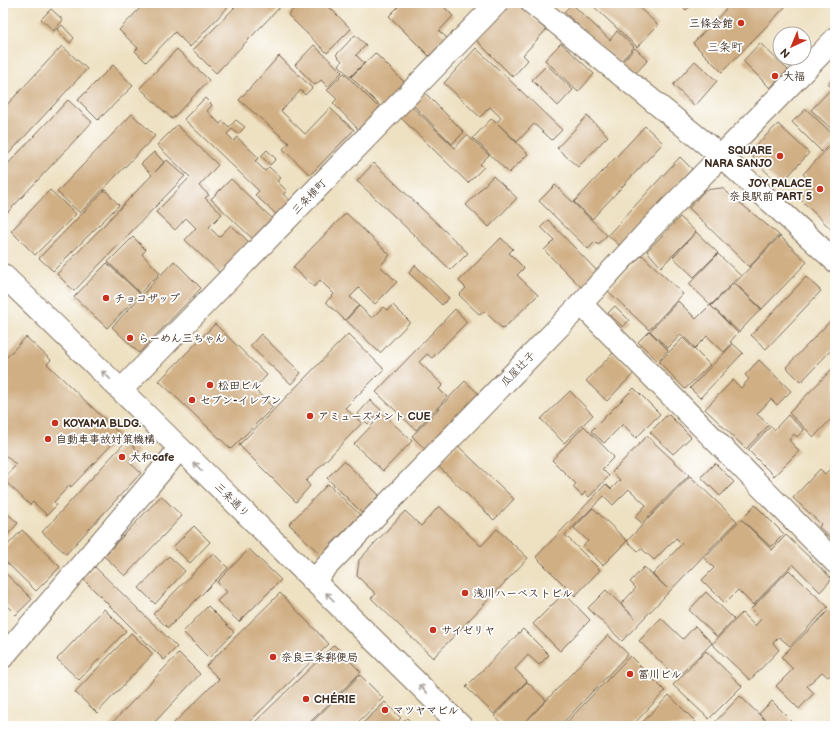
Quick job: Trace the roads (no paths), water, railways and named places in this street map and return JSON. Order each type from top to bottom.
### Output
[{"type":"street","name":"三条横町","points":[[121,390],[496,3]]},
{"type":"street","points":[[532,3],[721,156],[835,261]]},
{"type":"street","name":"瓜屋辻子","points":[[313,581],[581,304],[647,232],[835,39]]},
{"type":"street","name":"三条通り","points":[[3,275],[461,726]]},
{"type":"street","points":[[581,304],[835,562]]},
{"type":"street","points":[[3,657],[179,449]]},
{"type":"place","name":"三條会館","points":[[741,23]]},
{"type":"place","name":"大福","points":[[775,76]]},
{"type":"place","name":"SQUARE NARA SANJO","points":[[780,156]]},
{"type":"place","name":"JOY PALACE 奈良駅前 PART 5","points":[[820,189]]},
{"type":"place","name":"チョコザップ","points":[[106,298]]},
{"type":"place","name":"らーめん三ちゃん","points":[[130,338]]},
{"type":"place","name":"松田ビル","points":[[210,385]]},
{"type":"place","name":"セブン-イレブン","points":[[192,400]]},
{"type":"place","name":"アミューズメント CUE","points":[[310,416]]},
{"type":"place","name":"KOYAMA BLDG.","points":[[55,423]]},
{"type":"place","name":"自動車事故対策機構","points":[[48,439]]},
{"type":"place","name":"大和cafe","points":[[122,457]]},
{"type":"place","name":"浅川ハーベストビル","points":[[465,593]]},
{"type":"place","name":"サイゼリヤ","points":[[433,630]]},
{"type":"place","name":"奈良三条郵便局","points":[[273,657]]},
{"type":"place","name":"冨川ビル","points":[[630,674]]},
{"type":"place","name":"CHÉRIE","points":[[306,699]]},
{"type":"place","name":"マツヤマビル","points":[[385,710]]},
{"type":"district","name":"三条町","points":[[725,47]]}]
